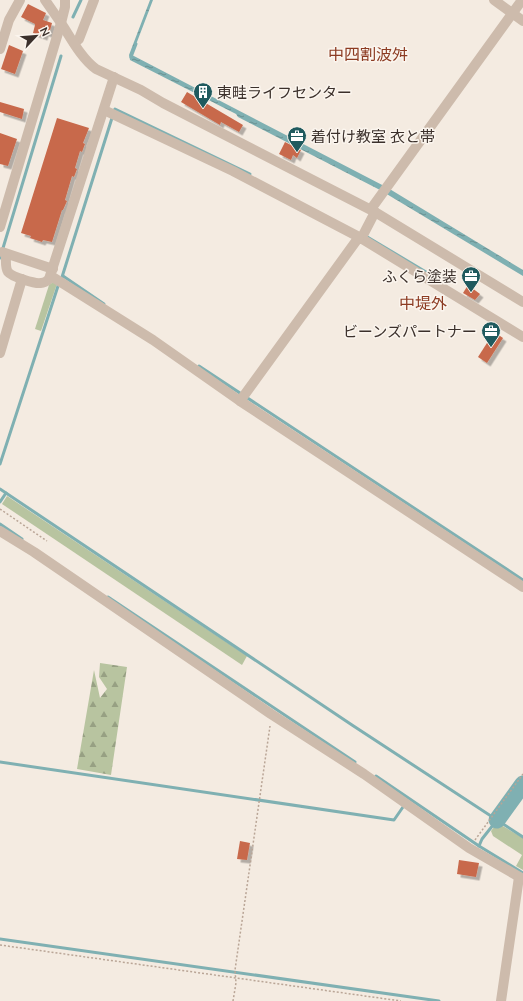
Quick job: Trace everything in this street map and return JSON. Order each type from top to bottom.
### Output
[{"type":"street","points":[[0,49],[9,20],[20,0]]},
{"type":"street","points":[[0,227],[65,7],[64,0],[56,5],[47,2]]},
{"type":"street","points":[[74,43],[79,39],[94,0]]},
{"type":"street","points":[[494,0],[516,8],[523,21]]},
{"type":"street","points":[[47,2],[90,64],[373,211],[523,302]]},
{"type":"street","points":[[242,397],[362,236],[385,189],[516,8]]},
{"type":"street","points":[[4,253],[9,274],[40,284],[56,277],[114,77]]},
{"type":"street","points":[[104,110],[233,171],[362,236],[523,337]]},
{"type":"street","points":[[4,253],[56,277],[242,397],[523,587]]},
{"type":"street","points":[[0,353],[22,279]]},
{"type":"street","points":[[0,531],[40,556],[271,714],[364,774],[469,848],[521,878],[501,1001]]},
{"type":"path","points":[[0,509],[47,541]]},
{"type":"path","points":[[233,1001],[236,984],[235,970],[271,714]]},
{"type":"path","points":[[475,840],[523,774]]},
{"type":"path","points":[[0,945],[235,976],[400,1001]]},
{"type":"green space","points":[[53,282],[57,284],[41,331],[35,329],[49,285]]},
{"type":"green space","points":[[7,496],[247,656],[242,665],[2,504]]},
{"type":"green space","points":[[100,663],[127,667],[111,775],[77,769],[94,670],[100,698],[107,689],[99,677]]},
{"type":"green space","points":[[501,825],[523,838],[523,870],[516,866],[522,855],[493,836],[491,831],[494,827]]},
{"type":"water","points":[[150,0],[153,0],[132,55],[388,188],[523,270],[523,276],[380,190],[130,60],[129,55]]},
{"type":"building","points":[[28,4],[46,13],[43,20],[52,23],[49,34],[45,33],[44,37],[33,33],[35,24],[21,17]]},
{"type":"building","points":[[9,45],[23,51],[15,74],[1,69]]},
{"type":"building","name":"東畦ライフセンター","points":[[187,92],[243,125],[239,132],[221,122],[220,125],[181,102]]},
{"type":"building","points":[[0,102],[24,109],[22,119],[0,112]]},
{"type":"building","points":[[57,118],[89,128],[83,143],[85,144],[82,152],[80,151],[75,168],[77,169],[74,177],[72,176],[65,200],[67,201],[62,210],[52,242],[43,240],[42,242],[21,233]]},
{"type":"building","points":[[0,133],[17,139],[8,166],[0,164]]},
{"type":"building","points":[[285,142],[301,150],[297,158],[293,155],[291,160],[279,154]]},
{"type":"building","points":[[468,285],[480,294],[475,300],[463,293]]},
{"type":"building","points":[[494,332],[503,338],[487,363],[478,357]]},
{"type":"building","points":[[240,841],[250,843],[247,860],[237,859]]},
{"type":"building","points":[[459,860],[479,863],[476,877],[457,874]]},
{"type":"waterway","points":[[73,17],[81,0]]},
{"type":"waterway","points":[[131,57],[136,44]]},
{"type":"waterway","points":[[0,258],[61,56]]},
{"type":"waterway","points":[[114,111],[115,109],[250,174]]},
{"type":"waterway","points":[[62,277],[112,118]]},
{"type":"waterway","points":[[364,235],[426,272]]},
{"type":"waterway","points":[[63,276],[104,304]]},
{"type":"waterway","points":[[0,464],[59,283]]},
{"type":"waterway","points":[[199,366],[523,580]]},
{"type":"waterway","points":[[0,489],[352,725],[523,837]]},
{"type":"waterway","points":[[0,502],[6,493]]},
{"type":"waterway","points":[[0,524],[22,539]]},
{"type":"waterway","points":[[108,597],[355,762]]},
{"type":"waterway","points":[[0,762],[394,820],[403,807]]},
{"type":"waterway","points":[[376,776],[479,846],[523,873]]},
{"type":"waterway","points":[[497,820],[523,784]]},
{"type":"waterway","points":[[479,846],[482,839],[497,820]]},
{"type":"waterway","points":[[0,939],[439,1001]]},
{"type":"place","name":"東畦ライフセンター","points":[[203,109]]},
{"type":"place","name":"着付け教室 衣と帯","points":[[297,153]]},
{"type":"place","name":"ふくら塗装","points":[[471,293]]},
{"type":"place","name":"ビーンズパートナー","points":[[491,348]]},
{"type":"district","name":"中四割波舛","points":[[368,54]]},
{"type":"district","name":"中堤外","points":[[423,303]]}]
